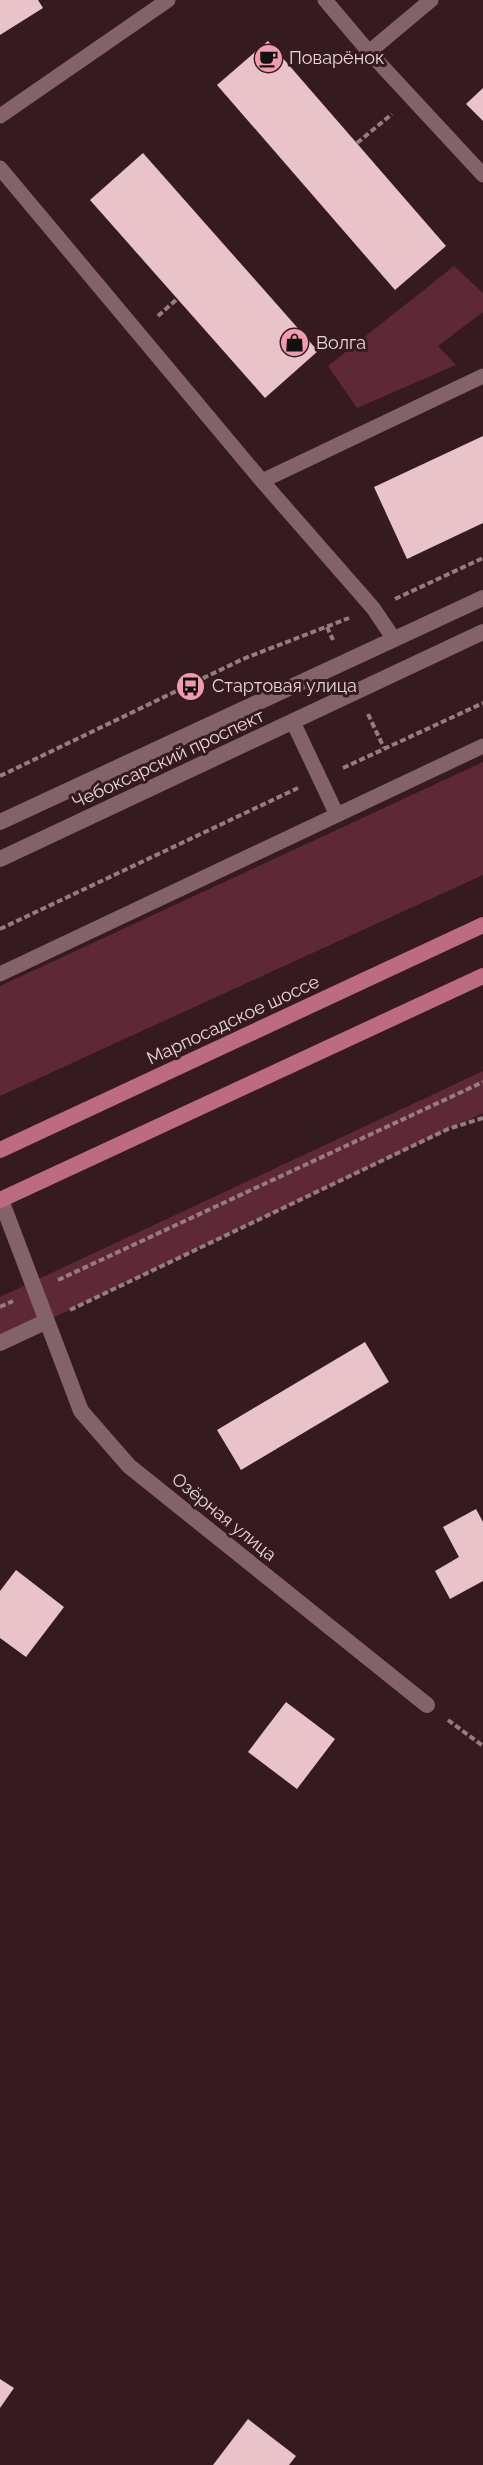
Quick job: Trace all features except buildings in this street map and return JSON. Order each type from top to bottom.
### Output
[{"type":"main road","name":"Марпосадское шоссе","points":[[0,1150],[483,925]]},
{"type":"main road","points":[[0,1200],[483,976]]},
{"type":"street","name":"Чебоксарский проспект","points":[[0,822],[483,598]]},
{"type":"street","name":"Чебоксарский проспект","points":[[0,859],[483,632]]},
{"type":"street","name":"Озёрная улица","points":[[0,1200],[81,1411],[129,1466],[427,1705]]},
{"type":"street","points":[[0,1343],[45,1322]]},
{"type":"lane","points":[[0,116],[168,0]]},
{"type":"lane","points":[[325,0],[369,52],[483,175]]},
{"type":"lane","points":[[369,52],[431,0]]},
{"type":"lane","points":[[0,168],[262,481],[373,608],[394,639]]},
{"type":"lane","points":[[262,481],[483,376]]},
{"type":"lane","points":[[293,722],[337,815]]},
{"type":"lane","points":[[0,974],[483,747]]},
{"type":"path","points":[[357,143],[411,98]]},
{"type":"path","points":[[388,602],[483,558]]},
{"type":"path","points":[[0,776],[243,659],[357,615]]},
{"type":"path","points":[[339,770],[483,703]]},
{"type":"path","points":[[365,708],[384,748]]},
{"type":"path","points":[[0,929],[305,785]]},
{"type":"path","points":[[54,1282],[483,1082]]},
{"type":"path","points":[[45,1322],[448,1129],[483,1118]]},
{"type":"path","points":[[0,1307],[21,1297]]},
{"type":"path","points":[[427,1705],[483,1746]]},
{"type":"shaded area","points":[[454,266],[483,293],[483,312],[438,346],[456,365],[357,408],[328,366]]},
{"type":"shaded area","points":[[483,762],[483,875],[0,1096],[0,986]]},
{"type":"shaded area","points":[[483,1071],[483,1113],[0,1343],[0,1297]]},
{"type":"place","name":"Поварёнок","points":[[268,58]]},
{"type":"place","name":"Волга","points":[[295,343]]},
{"type":"place","name":"Стартовая улица","points":[[191,686]]}]
